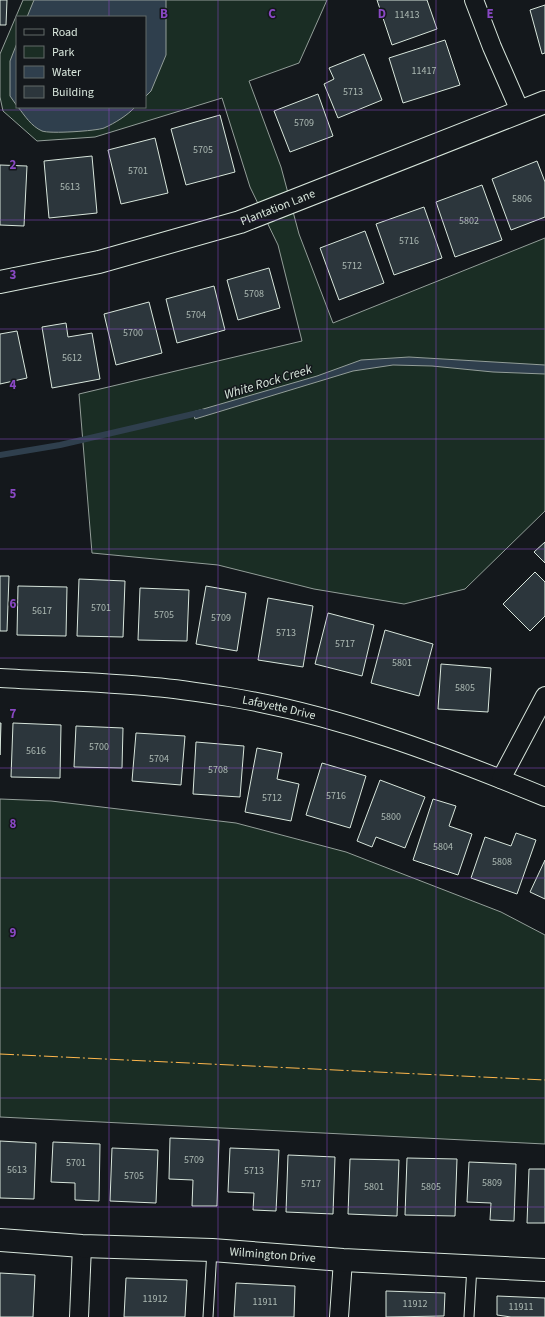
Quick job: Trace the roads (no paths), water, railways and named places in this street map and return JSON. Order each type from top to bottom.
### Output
[{"type":"street","points":[[474,0],[520,111]]},
{"type":"street","name":"Plantation Lane","points":[[0,282],[100,262],[175,242],[240,222],[545,102]]},
{"type":"street","name":"Lafayette Drive","points":[[0,678],[154,687],[230,698],[322,718],[421,748],[545,797]]},
{"type":"street","points":[[501,779],[545,696]]},
{"type":"street","name":"Wilmington Drive","points":[[0,1240],[82,1246],[212,1250],[343,1260],[545,1270]]},
{"type":"street","points":[[79,1317],[82,1246]]},
{"type":"street","points":[[339,1317],[343,1260]]},
{"type":"lane","points":[[208,1317],[212,1250]]},
{"type":"lane","points":[[469,1317],[472,1266]]},
{"type":"water","points":[[34,0],[166,0],[166,55],[151,91],[146,96],[146,16],[27,16]]},
{"type":"water","points":[[16,46],[16,105],[10,96],[10,61]]},
{"type":"water","points":[[19,108],[134,108],[121,119],[104,128],[83,131],[42,131],[28,120]]},
{"type":"water","points":[[409,357],[545,365],[545,374],[493,372],[432,366],[393,365],[353,371],[195,419],[193,412],[317,376],[361,360]]},
{"type":"waterway","name":"White Rock Creek","points":[[0,455],[60,445],[202,412]]}]
